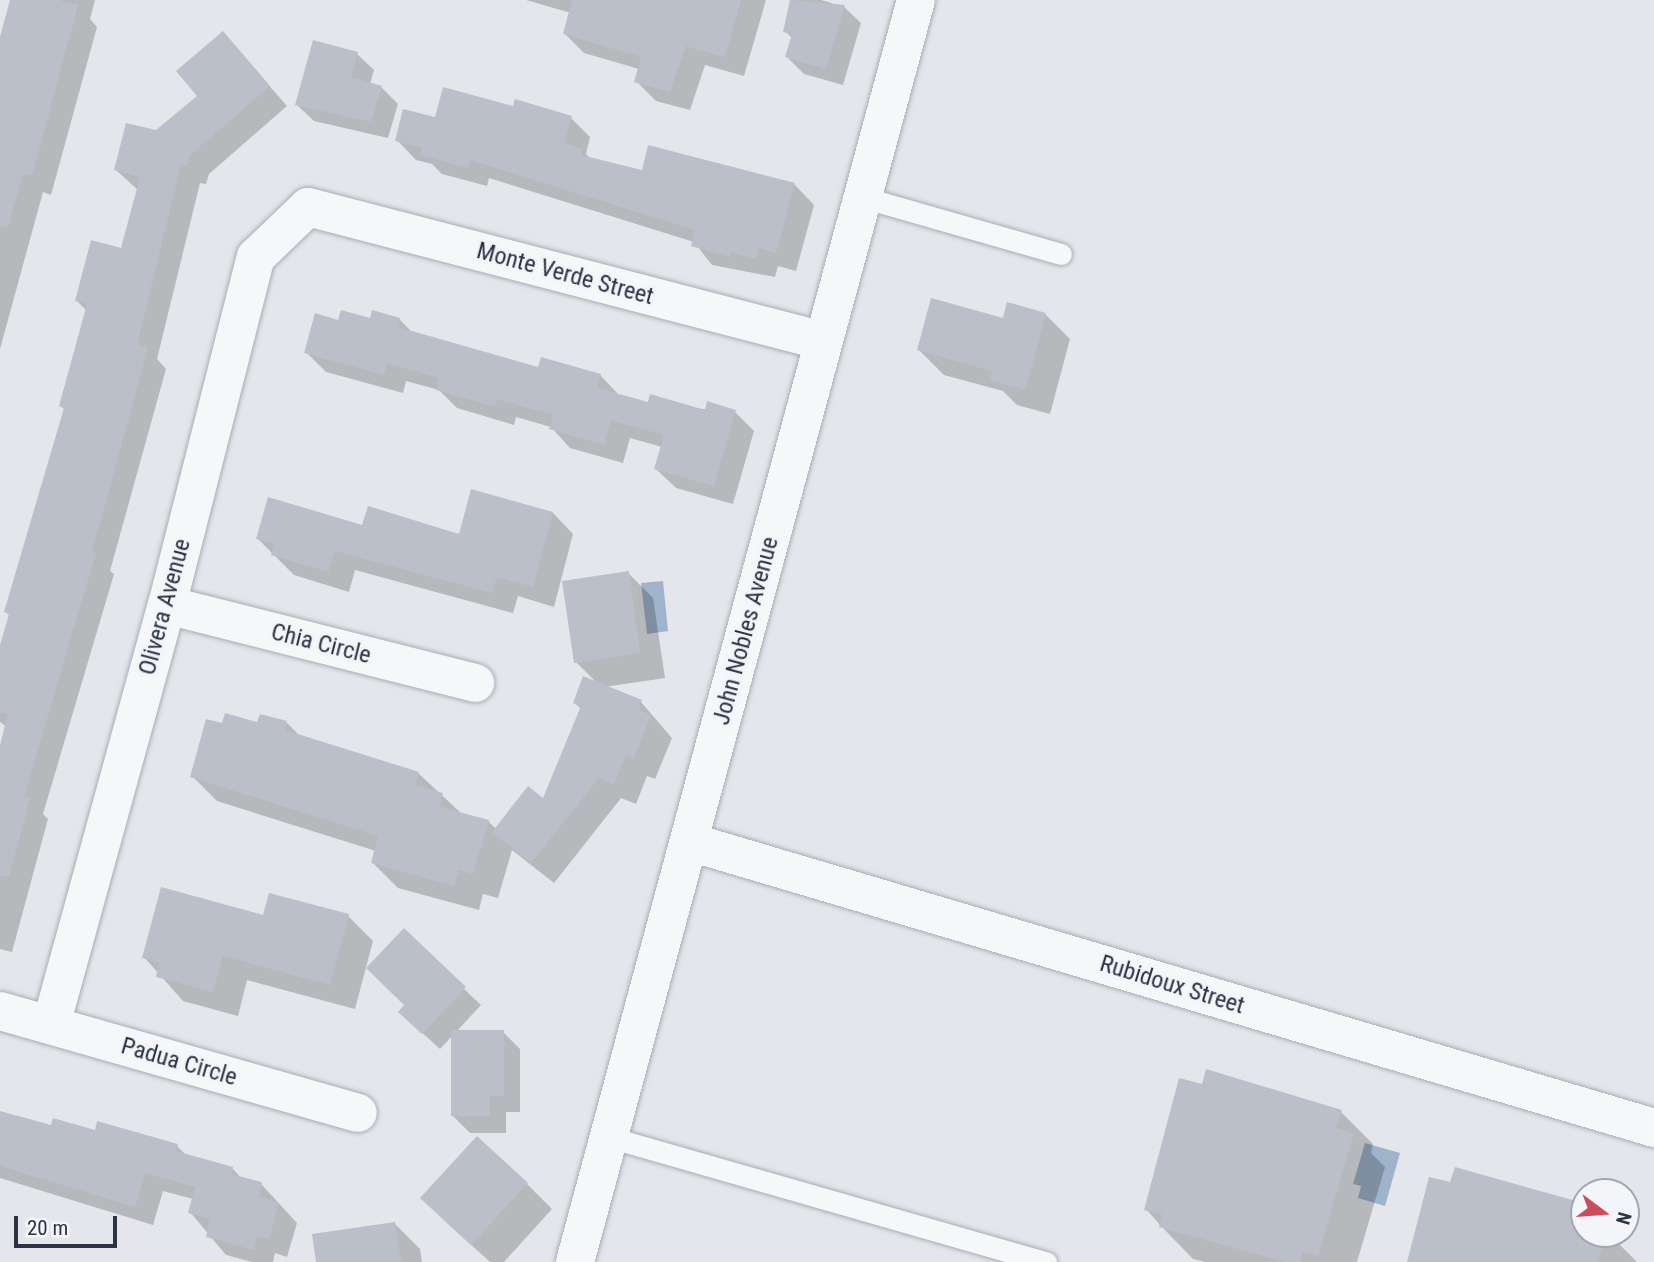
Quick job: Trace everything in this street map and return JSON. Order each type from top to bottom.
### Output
[{"type":"street","name":"John Nobles Avenue","points":[[575,1262],[916,0]]},
{"type":"street","name":"Monte Verde Street","points":[[308,207],[823,341]]},
{"type":"street","name":"Olivera Avenue","points":[[51,1026],[167,605],[256,257],[308,207]]},
{"type":"street","name":"Chia Circle","points":[[167,605],[475,683]]},
{"type":"street","name":"Rubidoux Street","points":[[690,842],[1654,1128]]},
{"type":"street","name":"Padua Circle","points":[[0,1011],[358,1113]]},
{"type":"lane","points":[[862,197],[1061,254]]},
{"type":"lane","points":[[609,1137],[1046,1262]]},
{"type":"water","points":[[663,581],[668,631],[647,634],[641,583]]},
{"type":"water","points":[[1365,1143],[1400,1153],[1385,1206],[1358,1198],[1361,1186],[1353,1184]]},
{"type":"building","points":[[10,0],[59,0],[78,5],[32,176],[23,174],[8,227],[0,226],[0,37]]},
{"type":"building","points":[[572,0],[741,0],[725,57],[686,46],[670,92],[634,82],[641,57],[563,34]]},
{"type":"building","points":[[790,0],[845,5],[826,69],[785,57],[792,34],[783,32]]},
{"type":"building","points":[[223,31],[270,86],[190,155],[187,166],[181,165],[137,345],[148,348],[92,552],[96,553],[24,797],[30,798],[9,877],[0,876],[0,745],[8,714],[0,712],[0,645],[9,614],[4,612],[64,408],[59,406],[87,304],[75,301],[91,240],[121,248],[140,177],[114,170],[126,123],[156,130],[197,96],[176,71]]},
{"type":"building","points":[[313,40],[358,52],[351,77],[382,86],[371,122],[295,105]]},
{"type":"building","points":[[443,87],[513,106],[515,99],[572,116],[564,143],[583,149],[581,155],[642,170],[648,145],[795,183],[776,253],[759,248],[756,259],[731,252],[730,257],[691,246],[695,230],[470,160],[468,168],[420,155],[422,148],[395,141],[403,109],[435,117]]},
{"type":"building","points":[[931,298],[1003,318],[1007,302],[1046,313],[1025,390],[990,380],[992,371],[917,350]]},
{"type":"building","points":[[341,310],[370,318],[372,310],[400,318],[398,327],[538,367],[541,357],[601,374],[597,388],[648,402],[650,394],[705,410],[707,401],[736,410],[714,486],[654,469],[664,435],[611,420],[604,445],[549,429],[553,415],[497,399],[495,407],[436,390],[439,378],[387,363],[384,375],[304,353],[315,313],[338,320]]},
{"type":"building","points":[[471,489],[553,512],[533,587],[497,577],[492,593],[335,551],[328,572],[271,555],[274,544],[256,539],[268,497],[362,525],[368,506],[459,534]]},
{"type":"building","points":[[629,571],[640,653],[574,663],[562,581]]},
{"type":"building","points":[[583,676],[642,700],[639,710],[651,715],[634,758],[626,755],[614,784],[599,778],[531,863],[492,832],[528,786],[543,798],[581,706],[573,703]]},
{"type":"building","points":[[225,713],[257,722],[260,714],[287,721],[285,730],[419,772],[415,785],[443,793],[440,807],[489,820],[473,874],[459,870],[454,886],[371,863],[378,836],[190,777],[206,719],[222,723]]},
{"type":"building","points":[[161,887],[263,915],[269,893],[349,914],[330,985],[223,956],[213,992],[156,977],[159,963],[142,958]]},
{"type":"building","points":[[404,928],[466,987],[422,1034],[398,1012],[404,1005],[366,968]]},
{"type":"building","points":[[451,1030],[504,1030],[504,1096],[490,1096],[490,1116],[451,1116]]},
{"type":"building","points":[[1206,1069],[1342,1110],[1336,1128],[1354,1133],[1318,1256],[1303,1252],[1300,1262],[1285,1262],[1159,1227],[1162,1215],[1144,1210],[1179,1078],[1202,1084]]},
{"type":"building","points":[[0,1111],[51,1125],[53,1118],[95,1130],[97,1121],[178,1144],[176,1151],[233,1167],[231,1174],[262,1182],[259,1197],[279,1203],[269,1239],[257,1236],[253,1250],[206,1237],[210,1219],[188,1213],[195,1187],[145,1173],[135,1207],[0,1166]]},
{"type":"building","points":[[477,1136],[528,1183],[471,1245],[420,1198]]},
{"type":"building","points":[[1455,1167],[1570,1199],[1570,1248],[1602,1248],[1598,1262],[1407,1262],[1429,1177],[1450,1182]]},
{"type":"building","points":[[395,1222],[401,1262],[316,1262],[312,1234]]}]
